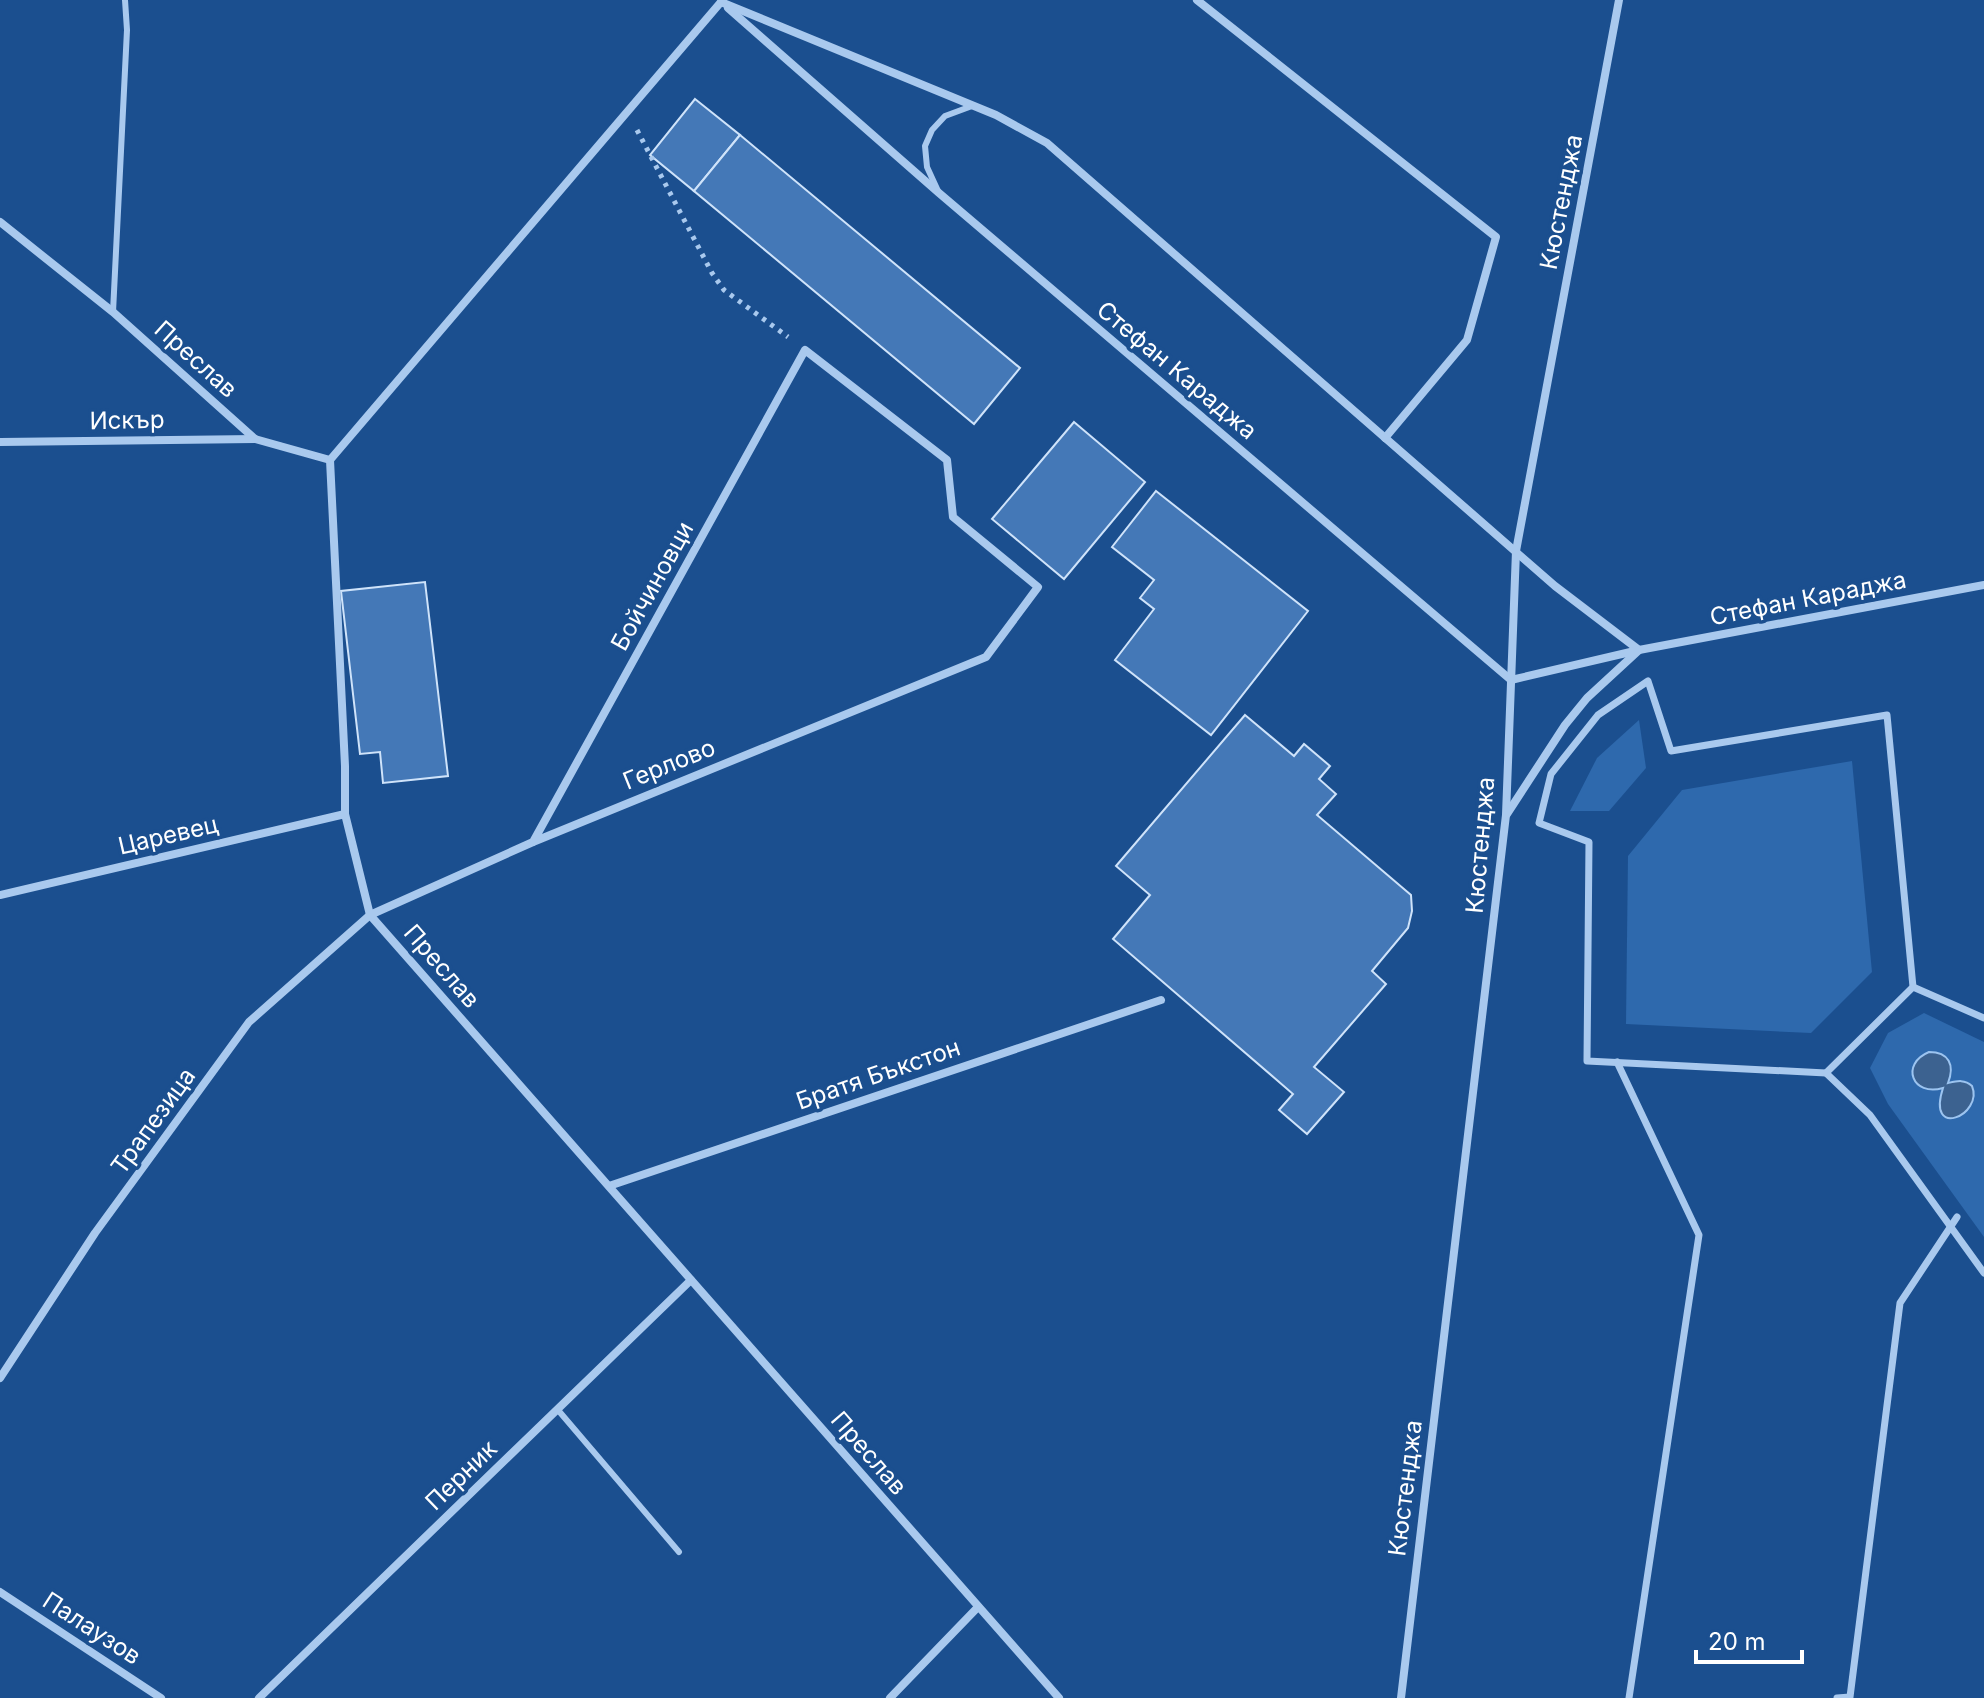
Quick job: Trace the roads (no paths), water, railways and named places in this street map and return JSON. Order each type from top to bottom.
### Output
[{"type":"street","points":[[1197,0],[1496,237],[1467,340],[1385,438]]},
{"type":"street","name":"Кюстенджа","points":[[1401,1698],[1506,815],[1516,551],[1619,0]]},
{"type":"street","points":[[330,460],[720,1],[972,106],[1047,143],[1565,594],[1639,650],[1587,698],[1565,725],[1506,815]]},
{"type":"street","name":"Стефан Караджа","points":[[720,1],[939,193],[1511,680],[1639,650],[1984,585]]},
{"type":"street","name":"Преслав","points":[[0,222],[113,312],[255,439],[330,460],[345,814],[370,915],[1059,1698]]},
{"type":"street","name":"Бойчиновци","points":[[533,842],[805,350],[947,460],[953,517],[1038,587],[986,657]]},
{"type":"street","name":"Искър","points":[[0,442],[255,439]]},
{"type":"street","name":"Герлово","points":[[370,915],[533,842],[986,657]]},
{"type":"street","points":[[1913,987],[1887,715],[1671,751],[1648,681],[1598,715],[1551,774],[1539,823],[1589,842],[1587,1061],[1826,1073],[1870,1115],[1984,1273]]},
{"type":"street","name":"Царевец","points":[[0,895],[345,814]]},
{"type":"street","name":"Трапезица","points":[[0,1378],[95,1233],[249,1022],[370,915]]},
{"type":"street","points":[[1913,987],[1984,1018]]},
{"type":"street","points":[[1826,1073],[1913,987]]},
{"type":"street","name":"Братя Бъкстон","points":[[609,1186],[1161,1000]]},
{"type":"street","points":[[1617,1062],[1699,1235],[1629,1698]]},
{"type":"street","points":[[1837,1698],[1850,1698],[1900,1303],[1957,1217]]},
{"type":"street","name":"Перник","points":[[259,1698],[691,1280]]},
{"type":"street","name":"Палаузов","points":[[0,1592],[161,1698]]},
{"type":"street","points":[[890,1698],[978,1607]]},
{"type":"lane","points":[[113,312],[127,30],[125,0]]},
{"type":"lane","points":[[939,193],[927,167],[925,146],[932,130],[945,116],[972,106]]},
{"type":"lane","points":[[558,1410],[679,1552]]}]
